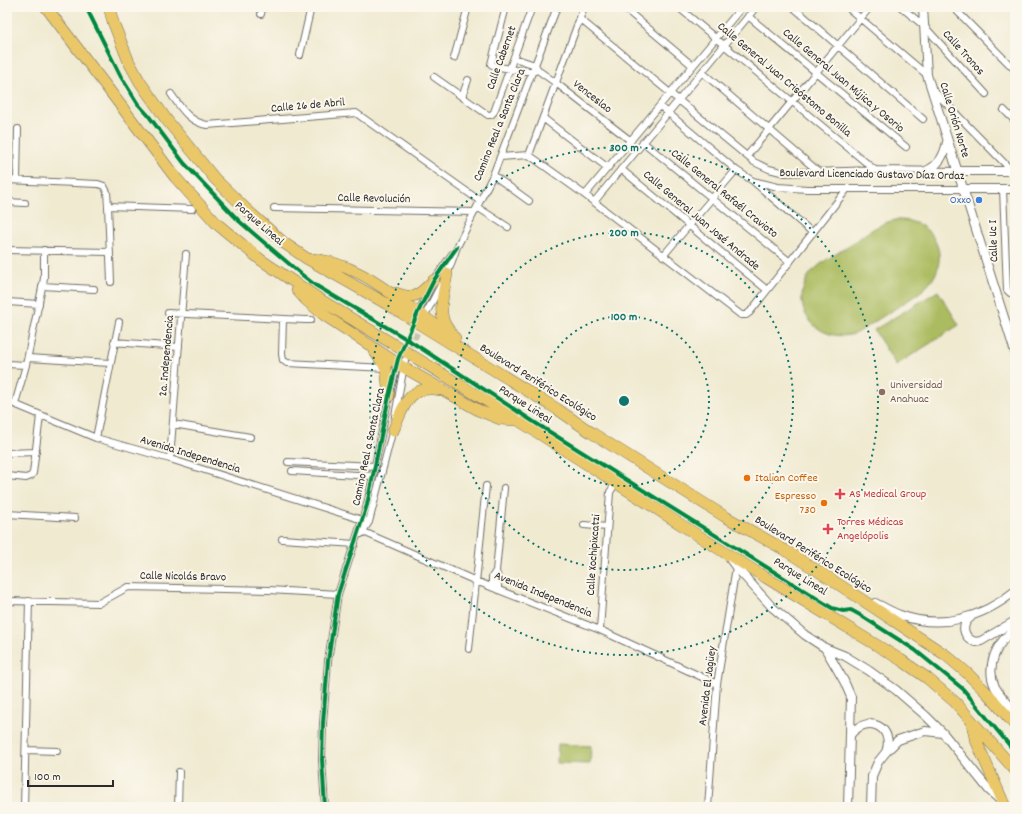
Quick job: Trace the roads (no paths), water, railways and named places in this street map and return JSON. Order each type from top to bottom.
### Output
[{"type":"highway","points":[[46,7],[175,177],[217,224],[237,241],[289,280],[518,420],[724,552],[901,660],[940,689],[971,720],[1015,770]]},
{"type":"highway","name":"Boulevard Periférico Ecológico","points":[[109,7],[113,22],[129,62],[140,82],[166,119],[215,179],[234,199],[284,243],[306,258],[387,304],[557,409],[724,516],[784,550],[861,599],[947,656],[988,694],[1015,725]]},
{"type":"highway","points":[[306,258],[325,260],[367,276],[421,316],[534,389],[554,404],[557,409]]},
{"type":"highway","points":[[447,274],[442,316],[452,336]]},
{"type":"highway","points":[[289,280],[300,294],[312,305],[366,343],[401,362],[445,392],[486,414],[508,420],[518,420]]},
{"type":"highway","points":[[384,288],[402,296],[414,296],[422,292],[434,280]]},
{"type":"highway","points":[[366,343],[377,354],[386,368],[389,396]]},
{"type":"highway","points":[[393,431],[404,404],[410,396],[419,391],[430,389],[445,392]]},
{"type":"highway","points":[[971,720],[975,738],[1006,806]]},
{"type":"street","points":[[261,14],[262,7]]},
{"type":"street","points":[[300,55],[311,7]]},
{"type":"street","points":[[454,58],[468,7]]},
{"type":"street","points":[[506,7],[491,64],[510,69],[536,69]]},
{"type":"street","name":"Calle Cabernet","points":[[462,97],[488,115],[491,115],[494,112],[532,7]]},
{"type":"street","name":"Camino Real a Santa Clara","points":[[421,316],[447,274],[457,248],[493,175],[536,69],[557,7]]},
{"type":"street","points":[[529,155],[584,7]]},
{"type":"street","points":[[623,7],[693,66]]},
{"type":"street","name":"Calle General Juan Crisóstomo Bonilla","points":[[678,7],[876,170]]},
{"type":"street","points":[[594,202],[756,7]]},
{"type":"street","points":[[793,7],[923,119]]},
{"type":"street","points":[[847,7],[927,75]]},
{"type":"street","points":[[747,156],[870,7]]},
{"type":"street","name":"Calle Tronos","points":[[901,7],[924,26],[986,94]]},
{"type":"street","name":"Calle Orión Norte","points":[[923,7],[927,75],[1015,352]]},
{"type":"street","points":[[953,7],[1012,68]]},
{"type":"street","points":[[585,195],[670,94],[739,8]]},
{"type":"street","name":"Calle General Juan Mújica y Osorio","points":[[748,16],[906,147]]},
{"type":"street","name":"Boulevard Licenciado Gustavo Díaz Ordaz","points":[[580,19],[754,162],[770,169],[785,173],[876,170],[1014,171]]},
{"type":"street","points":[[514,58],[536,69]]},
{"type":"street","name":"Venceslao","points":[[536,69],[631,141]]},
{"type":"street","points":[[702,72],[819,172]]},
{"type":"street","points":[[434,77],[462,97],[468,80]]},
{"type":"street","points":[[931,88],[1014,171]]},
{"type":"street","name":"Calle 26 de Abril","points":[[171,94],[188,117],[199,124],[207,125],[356,113],[480,201]]},
{"type":"street","name":"Boulevard Licenciado Gustavo Díaz Ordaz","points":[[660,106],[736,170],[753,181],[778,187],[807,189],[1015,189]]},
{"type":"street","points":[[1004,110],[1015,121]]},
{"type":"street","points":[[543,118],[608,168]]},
{"type":"street","points":[[17,180],[18,129]]},
{"type":"street","points":[[926,171],[933,168],[941,160],[946,149],[947,141]]},
{"type":"street","name":"Calle General Rafaél Cravioto","points":[[643,142],[790,262]]},
{"type":"street","points":[[500,157],[529,155],[585,195],[742,315],[746,315],[767,290],[848,188]]},
{"type":"street","name":"Calle General Juan José Andrade","points":[[621,169],[767,290]]},
{"type":"street","points":[[663,256],[736,170]]},
{"type":"street","points":[[493,175],[529,200]]},
{"type":"street","points":[[7,180],[98,184],[104,186],[107,192],[111,282]]},
{"type":"street","points":[[753,181],[813,232]]},
{"type":"street","name":"Calle Uc I","points":[[1003,189],[1007,290],[1012,293]]},
{"type":"street","points":[[7,202],[25,203]]},
{"type":"street","points":[[108,206],[192,209]]},
{"type":"street","name":"Calle Revolución","points":[[274,208],[476,210]]},
{"type":"street","points":[[476,210],[508,227]]},
{"type":"street","name":"Camino Real a Santa Clara","points":[[421,316],[434,280],[457,248]]},
{"type":"street","points":[[7,250],[110,252]]},
{"type":"street","points":[[15,404],[28,358],[44,278],[44,250]]},
{"type":"street","name":"2a. Independencia","points":[[170,459],[186,254]]},
{"type":"street","points":[[42,286],[94,289]]},
{"type":"street","points":[[7,302],[39,304]]},
{"type":"street","points":[[168,313],[311,320]]},
{"type":"street","points":[[283,319],[282,354],[283,360],[287,363],[386,368]]},
{"type":"street","points":[[96,438],[119,322]]},
{"type":"street","points":[[114,342],[179,347]]},
{"type":"street","points":[[28,358],[110,363]]},
{"type":"street","name":"Camino Real a Santa Clara","points":[[361,531],[389,396],[401,362]]},
{"type":"street","name":"Camino Real a Santa Clara","points":[[325,807],[322,760],[323,722],[328,661],[338,594],[356,541],[361,531],[369,522],[393,431],[401,362]]},
{"type":"street","points":[[7,364],[26,365]]},
{"type":"street","name":"Avenida Independencia","points":[[7,401],[96,438],[170,459],[369,522]]},
{"type":"street","points":[[7,476],[26,478],[31,476],[33,473],[40,416]]},
{"type":"street","points":[[173,424],[250,437]]},
{"type":"street","points":[[7,453],[36,452]]},
{"type":"street","points":[[288,462],[375,466]]},
{"type":"street","points":[[292,471],[373,476]]},
{"type":"street","name":"Calle Xochipixcatzi","points":[[600,630],[610,492],[616,483]]},
{"type":"street","points":[[469,649],[486,486]]},
{"type":"street","points":[[495,589],[492,577],[496,571],[504,488]]},
{"type":"street","points":[[7,514],[75,518]]},
{"type":"street","points":[[584,525],[607,527]]},
{"type":"street","name":"Avenida Independencia","points":[[361,531],[495,589],[600,630],[717,684]]},
{"type":"street","points":[[282,539],[356,541]]},
{"type":"street","points":[[724,552],[772,607],[805,635],[825,648],[845,656],[896,690],[943,733],[989,790],[1006,806]]},
{"type":"street","name":"Avenida El Jagüey","points":[[708,807],[717,684],[736,567]]},
{"type":"street","name":"Calle Nicolás Bravo","points":[[7,600],[99,603],[128,587],[269,590],[338,594]]},
{"type":"street","points":[[861,599],[877,603],[899,615],[919,620],[947,622],[971,616],[1005,599],[1015,591]]},
{"type":"street","points":[[24,807],[29,601]]},
{"type":"street","points":[[971,616],[964,624],[963,630],[968,638],[975,642],[981,641],[1015,621]]},
{"type":"street","points":[[1015,629],[1007,635],[1001,643],[994,658],[992,670],[993,680],[998,691],[1015,711]]},
{"type":"street","points":[[825,648],[844,681],[851,697],[848,807]]},
{"type":"street","points":[[850,735],[863,724],[876,725],[882,729],[888,741],[886,752]]},
{"type":"street","points":[[871,807],[872,776],[878,762],[886,752],[898,740],[925,731],[943,733]]},
{"type":"street","points":[[26,750],[57,751]]},
{"type":"street","points":[[178,807],[179,772]]},
{"type":"tunnel","points":[[398,359],[415,319]]},
{"type":"tunnel","points":[[408,355],[421,323]]},
{"type":"place","name":"Oxxo","points":[[979,200]]},
{"type":"place","name":"Universidad Anahuac","points":[[882,392]]},
{"type":"place","name":"Italian Coffee","points":[[747,478]]},
{"type":"place","name":"AS Medical Group","points":[[840,494]]},
{"type":"place","name":"Espresso 730","points":[[824,503]]},
{"type":"place","name":"Torres Médicas Angelópolis","points":[[828,529]]}]
